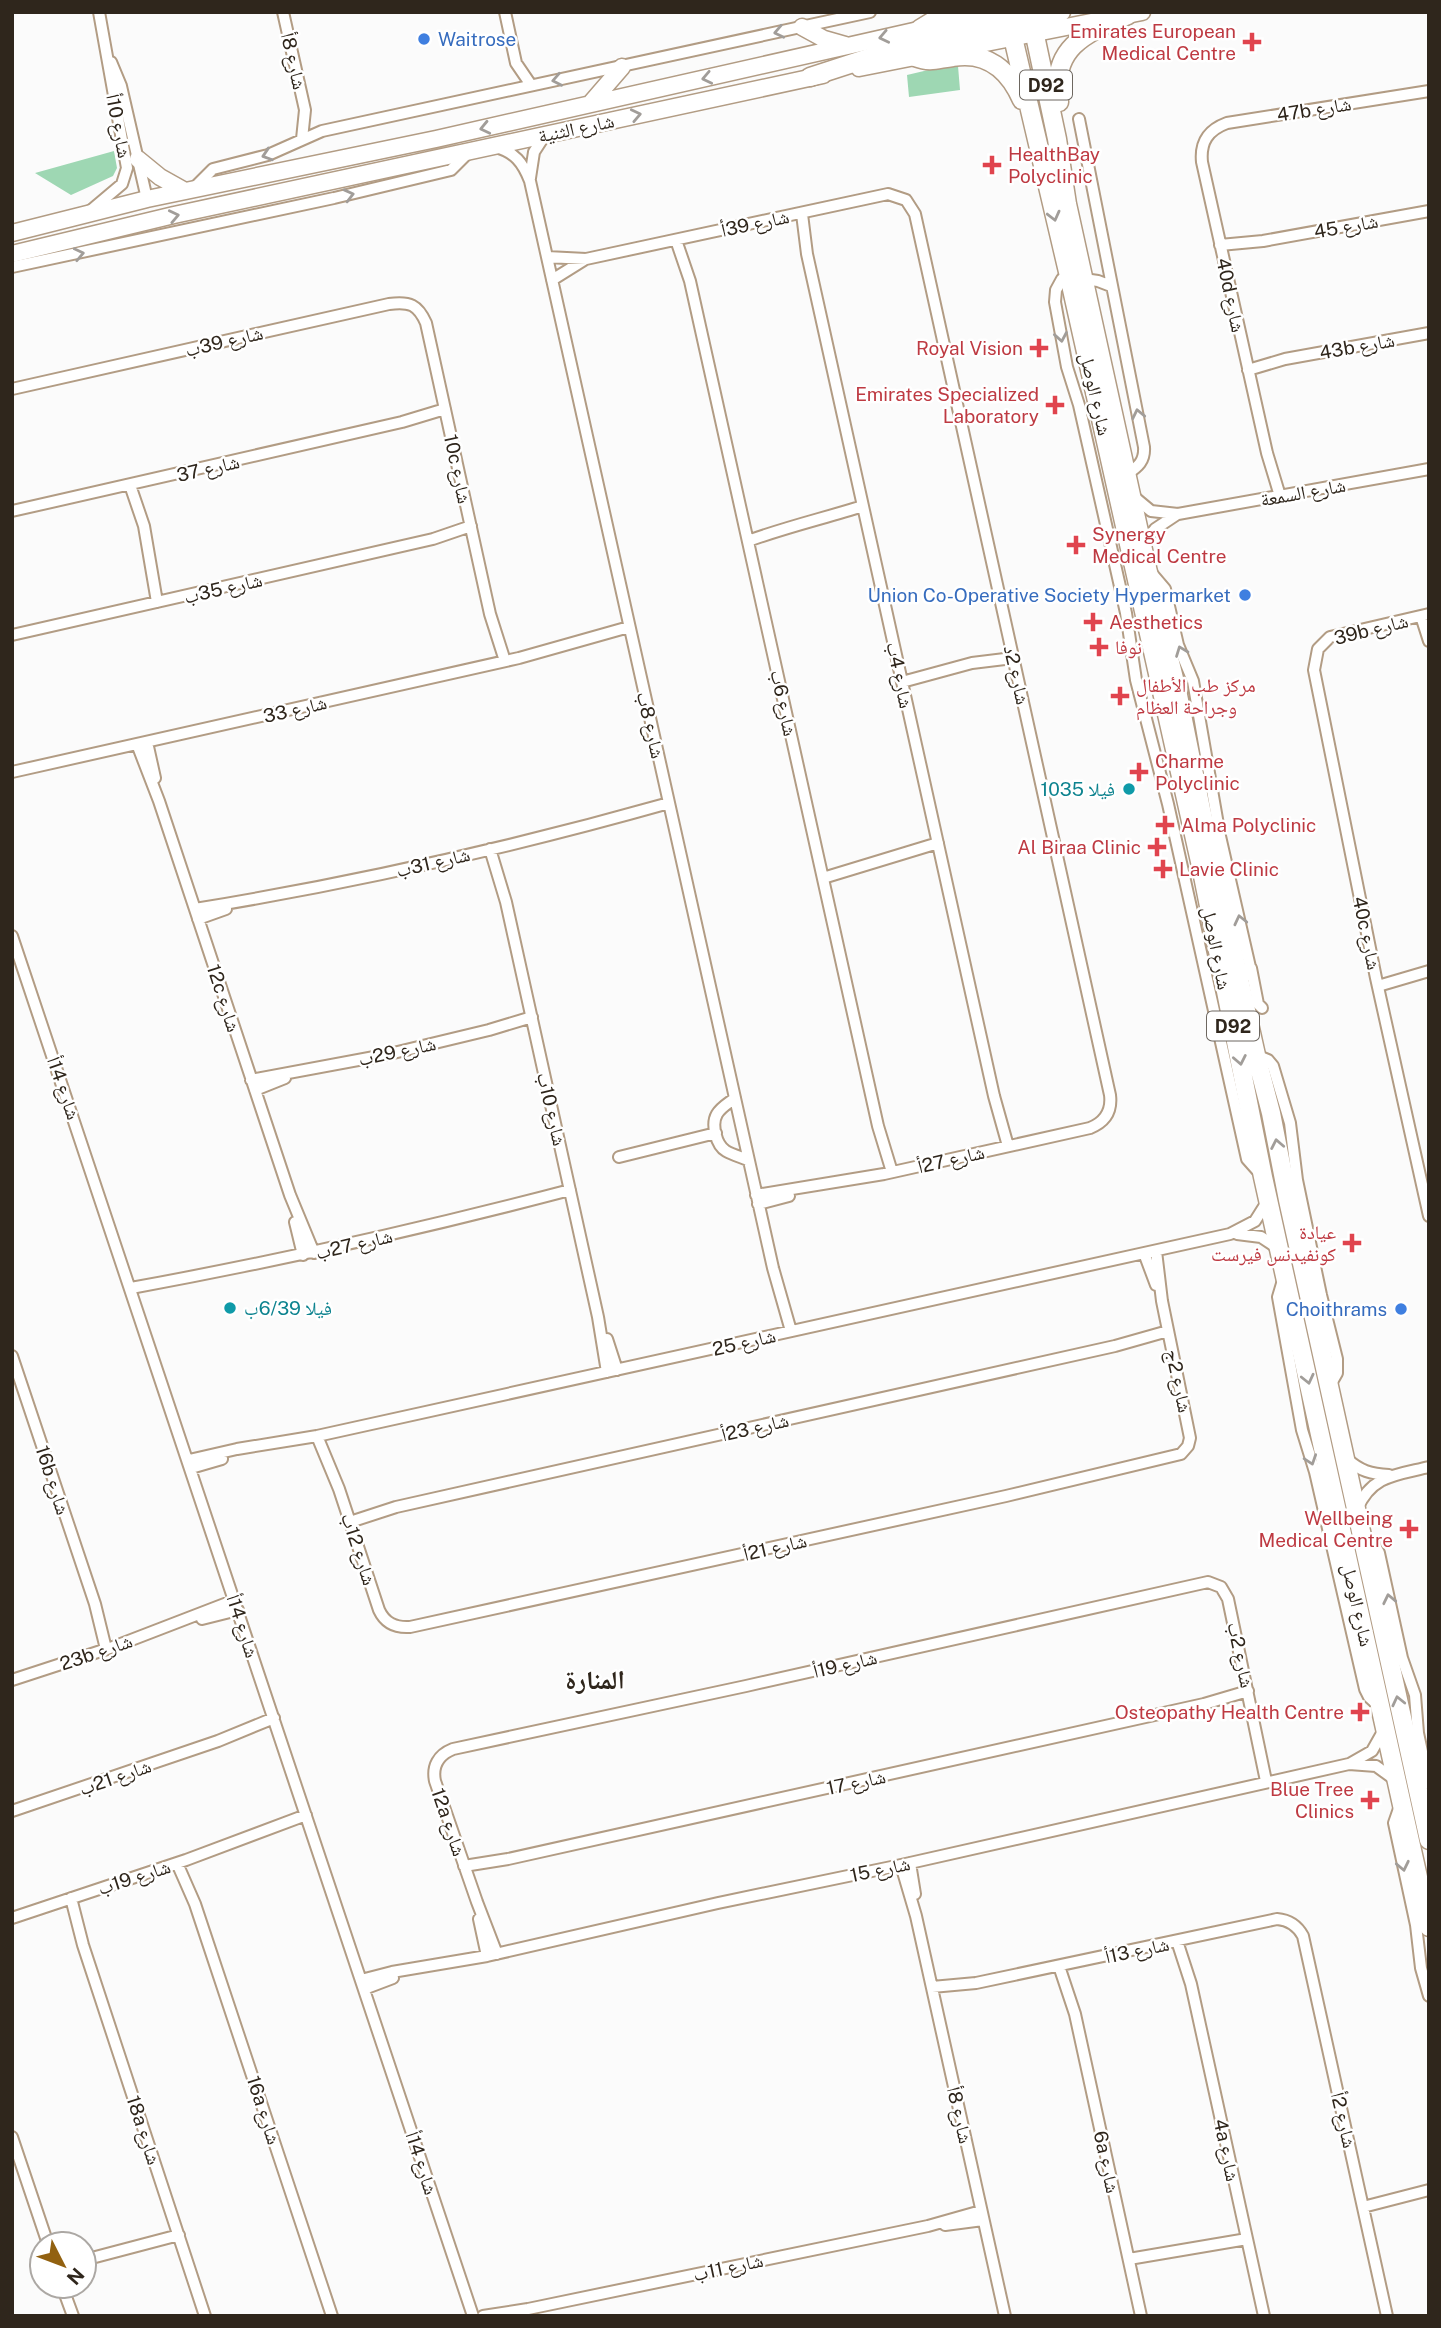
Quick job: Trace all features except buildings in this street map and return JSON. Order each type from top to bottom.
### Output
[{"type":"main road","points":[[920,29],[948,12]]},
{"type":"main road","points":[[810,77],[893,50],[1061,12]]},
{"type":"main road","points":[[1057,139],[1062,126],[1057,77],[1064,57],[1073,44],[1086,34],[1135,14]]},
{"type":"main road","name":"شارع الثنية","points":[[12,233],[147,199],[436,139],[920,29],[1135,14]]},
{"type":"main road","points":[[1018,22],[1047,147],[1068,204]]},
{"type":"main road","name":"شارع الثنية","points":[[12,254],[174,215],[810,77],[915,57],[1018,22]]},
{"type":"main road","name":"شارع الوصل","points":[[1018,22],[1033,126],[1077,277],[1132,494],[1271,1113],[1287,1200],[1429,1840]]},
{"type":"main road","name":"شارع الوصل","points":[[1018,22],[1057,139],[1077,277],[1264,1177],[1429,1927]]},
{"type":"main road","points":[[802,27],[824,39],[845,45]]},
{"type":"main road","points":[[915,57],[933,62],[949,57],[973,55],[995,63],[1017,89],[1033,126]]},
{"type":"main road","points":[[590,104],[622,67]]},
{"type":"main road","points":[[390,169],[385,163],[387,158],[419,151],[436,139]]},
{"type":"main road","points":[[138,159],[160,177],[188,191]]},
{"type":"main road","points":[[29,251],[49,237],[144,214],[149,208],[147,199]]},
{"type":"street","name":"شارع 10أ","points":[[82,217],[111,195],[122,184],[126,175],[126,158],[99,12]]},
{"type":"street","name":"شارع 8أ","points":[[283,12],[305,110],[302,139]]},
{"type":"street","points":[[505,12],[516,63],[516,74],[510,90]]},
{"type":"street","points":[[188,191],[213,169],[268,155],[322,131],[870,12]]},
{"type":"street","name":"شارع 10أ","points":[[108,56],[121,86],[147,199]]},
{"type":"street","points":[[516,63],[531,85]]},
{"type":"street","name":"47b شارع","points":[[1205,138],[1211,131],[1227,122],[1429,91]]},
{"type":"street","name":"شارع 8أ","points":[[305,110],[322,131]]},
{"type":"street","points":[[1079,120],[1144,447],[1143,461],[1127,474]]},
{"type":"street","name":"شارع 8ب","points":[[530,181],[534,152],[546,134]]},
{"type":"street","name":"40d شارع","points":[[1205,138],[1202,163],[1275,497]]},
{"type":"street","name":"شارع 8ب","points":[[493,147],[514,155],[524,167],[530,181],[787,1332]]},
{"type":"street","points":[[12,267],[451,170],[470,152]]},
{"type":"street","name":"شارع 39أ","points":[[547,257],[586,259],[893,194],[906,200],[915,214]]},
{"type":"street","name":"شارع 45","points":[[1222,250],[1429,211]]},
{"type":"street","name":"شارع 4ب","points":[[797,214],[1004,1147]]},
{"type":"street","name":"شارع 2د","points":[[915,214],[1110,1095],[1110,1107],[1105,1117],[1090,1128]]},
{"type":"street","name":"شارع 6ب","points":[[680,239],[888,1173]]},
{"type":"street","name":"شارع 39أ","points":[[552,280],[586,259]]},
{"type":"street","points":[[1077,277],[1111,286]]},
{"type":"street","name":"شارع 39ب","points":[[12,389],[389,304],[410,303],[416,306],[426,323]]},
{"type":"street","name":"10c شارع","points":[[426,323],[501,662]]},
{"type":"street","name":"43b شارع","points":[[1247,366],[1429,333]]},
{"type":"street","name":"شارع 37","points":[[12,511],[446,413]]},
{"type":"street","name":"شارع السمعة","points":[[1132,494],[1151,511],[1178,514],[1429,469]]},
{"type":"street","points":[[135,484],[161,601]]},
{"type":"street","points":[[747,537],[864,511]]},
{"type":"street","name":"شارع السمعة","points":[[1143,544],[1162,523],[1178,514]]},
{"type":"street","name":"شارع 35ب","points":[[12,635],[472,530]]},
{"type":"street","points":[[1147,568],[1165,589],[1178,645],[1193,681],[1220,836],[1258,1004],[1262,1008]]},
{"type":"street","points":[[1425,615],[1429,641]]},
{"type":"street","name":"39b شارع","points":[[1318,649],[1326,640],[1336,635],[1425,615]]},
{"type":"street","name":"شارع 33","points":[[12,772],[631,632]]},
{"type":"street","name":"40c شارع","points":[[1318,649],[1314,663],[1315,677],[1377,982],[1429,1216]]},
{"type":"street","points":[[901,678],[1012,654]]},
{"type":"street","name":"12c شارع","points":[[142,743],[309,1254]]},
{"type":"street","name":"شارع 31ب","points":[[196,914],[670,807]]},
{"type":"street","points":[[822,874],[939,847]]},
{"type":"street","name":"شارع 10ب","points":[[494,848],[612,1371]]},
{"type":"street","name":"شارع 14أ","points":[[12,936],[473,2316]]},
{"type":"street","points":[[1240,984],[1250,967]]},
{"type":"street","points":[[1377,982],[1425,972]]},
{"type":"street","name":"شارع 29ب","points":[[253,1085],[304,1071],[533,1021]]},
{"type":"street","points":[[735,1098],[717,1114],[716,1133],[725,1150],[748,1160]]},
{"type":"street","name":"شارع 27أ","points":[[757,1200],[1090,1128]]},
{"type":"street","points":[[619,1157],[716,1133]]},
{"type":"street","name":"شارع 27ب","points":[[133,1292],[571,1194]]},
{"type":"street","name":"شارع 25","points":[[190,1464],[257,1446],[322,1435],[1230,1234],[1255,1221],[1269,1200]]},
{"type":"street","name":"شارع 25","points":[[1230,1234],[1256,1236],[1280,1250]]},
{"type":"street","name":"شارع 2ج","points":[[1150,1252],[1190,1438],[1185,1451],[1176,1456]]},
{"type":"street","name":"شارع 23أ","points":[[348,1518],[1169,1334]]},
{"type":"street","name":"16b شارع","points":[[12,1356],[110,1648]]},
{"type":"street","name":"شارع 12ب","points":[[322,1435],[379,1610]]},
{"type":"street","name":"شارع 21أ","points":[[379,1610],[385,1619],[394,1625],[410,1627],[1176,1456]]},
{"type":"street","points":[[1344,1456],[1367,1473],[1395,1475]]},
{"type":"street","points":[[1356,1510],[1371,1486],[1395,1475],[1429,1467]]},
{"type":"street","points":[[1361,1534],[1374,1544],[1379,1553],[1402,1658],[1415,1695],[1418,1733],[1429,1784]]},
{"type":"street","name":"شارع 19أ","points":[[453,1749],[746,1686],[1203,1582],[1217,1585],[1228,1599]]},
{"type":"street","name":"شارع 2ب","points":[[1228,1599],[1270,1780]]},
{"type":"street","name":"23b شارع","points":[[12,1680],[236,1605]]},
{"type":"street","name":"شارع 17","points":[[466,1870],[1249,1695]]},
{"type":"street","name":"شارع 21ب","points":[[12,1811],[276,1722]]},
{"type":"street","name":"شارع 15","points":[[1349,1764],[1372,1751],[1385,1727]]},
{"type":"street","name":"12a شارع","points":[[453,1749],[437,1760],[434,1776],[492,1955]]},
{"type":"street","name":"شارع 15","points":[[363,1985],[411,1970],[492,1955],[1349,1764],[1376,1766],[1397,1782]]},
{"type":"street","points":[[1402,1801],[1394,1823],[1416,1925],[1421,1968],[1429,1996]]},
{"type":"street","name":"شارع 19ب","points":[[12,1918],[307,1819]]},
{"type":"street","name":"16a شارع","points":[[181,1861],[332,2316]]},
{"type":"street","name":"شارع 8أ","points":[[905,1864],[1005,2316]]},
{"type":"street","name":"18a شارع","points":[[67,1899],[205,2316]]},
{"type":"street","name":"شارع 13أ","points":[[933,1992],[1277,1919],[1296,1926]]},
{"type":"street","name":"شارع 2أ","points":[[1296,1926],[1303,1936],[1387,2316]]},
{"type":"street","name":"4a شارع","points":[[1182,1940],[1264,2316]]},
{"type":"street","name":"6a شارع","points":[[1063,1965],[1142,2316]]},
{"type":"street","points":[[12,2137],[43,2230]]},
{"type":"street","points":[[1363,2207],[1429,2190]]},
{"type":"street","name":"شارع 11ب","points":[[483,2316],[982,2216]]},
{"type":"street","points":[[100,2256],[177,2231]]},
{"type":"street","points":[[1130,2263],[1246,2235]]},
{"type":"street","name":"شارع 11ب","points":[[512,2316],[528,2309]]},
{"type":"green space","points":[[958,66],[960,90],[909,97],[907,75]]},
{"type":"green space","points":[[114,151],[117,168],[113,176],[71,195],[35,173]]},
{"type":"place","name":"Waitrose","points":[[424,39]]},
{"type":"place","name":"Emirates European Medical Centre","points":[[1252,42]]},
{"type":"place","name":"HealthBay Polyclinic","points":[[992,165]]},
{"type":"place","name":"Royal Vision","points":[[1039,348]]},
{"type":"place","name":"Emirates Specialized Laboratory","points":[[1055,405]]},
{"type":"place","name":"Synergy Medical Centre","points":[[1076,545]]},
{"type":"place","name":"Union Co-Operative Society Hypermarket","points":[[1245,595]]},
{"type":"place","name":"Aesthetics","points":[[1093,622]]},
{"type":"place","name":"نوفا","points":[[1099,647]]},
{"type":"place","name":"مركز طب الأطفال وجراحة العظام","points":[[1120,696]]},
{"type":"place","name":"Charme Polyclinic","points":[[1139,772]]},
{"type":"place","name":"فيلا 1035","points":[[1129,789]]},
{"type":"place","name":"Alma Polyclinic","points":[[1165,825]]},
{"type":"place","name":"Al Biraa Clinic","points":[[1157,847]]},
{"type":"place","name":"Lavie Clinic","points":[[1163,869]]},
{"type":"place","name":"عيادة كونفيدنس فيرست","points":[[1352,1243]]},
{"type":"place","name":"فيلا 6/39ب","points":[[230,1308]]},
{"type":"place","name":"Choithrams","points":[[1401,1309]]},
{"type":"place","name":"Wellbeing Medical Centre","points":[[1409,1529]]},
{"type":"place","name":"Osteopathy Health Centre","points":[[1360,1712]]},
{"type":"place","name":"Blue Tree Clinics","points":[[1370,1800]]},
{"type":"district","name":"المنارة","points":[[595,1679]]}]
